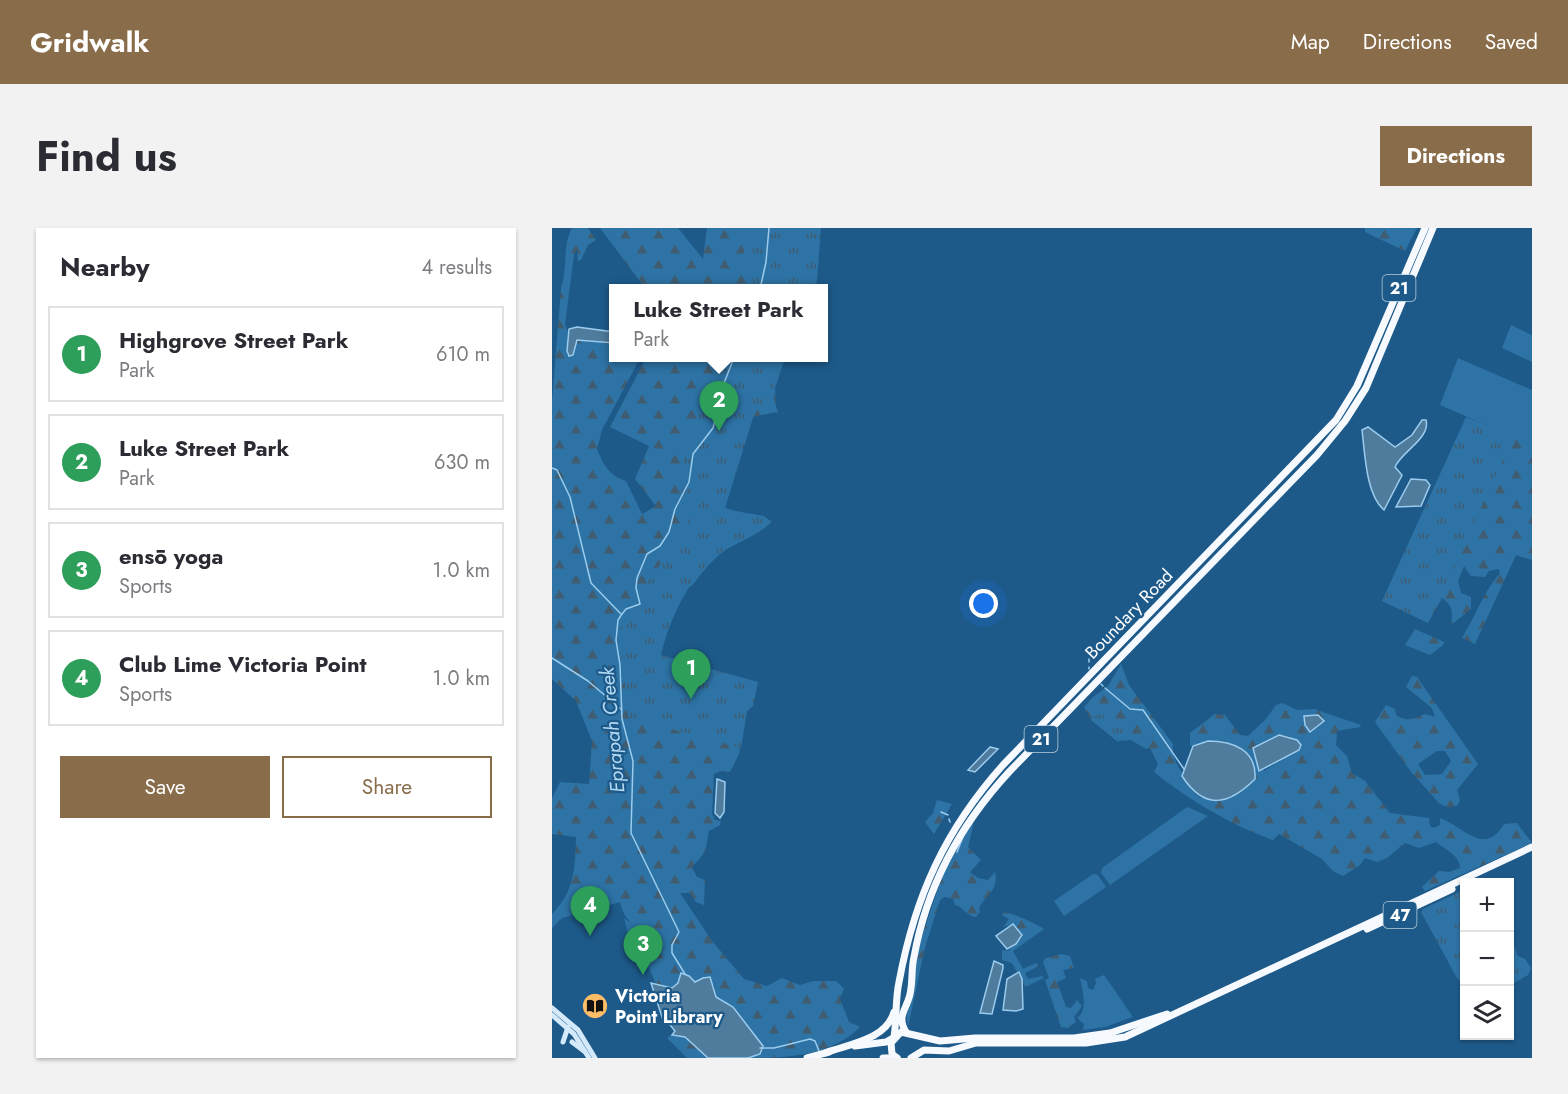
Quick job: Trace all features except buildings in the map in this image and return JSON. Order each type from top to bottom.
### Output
[{"type":"highway","name":"Boundary Road","points":[[893,1037],[901,970],[922,895],[936,860],[956,824],[978,792],[1003,765],[1336,420],[1357,386],[1425,228]]},
{"type":"highway","name":"Boundary Road","points":[[906,1032],[902,1025],[902,1011],[910,996],[914,956],[927,906],[944,863],[964,827],[1002,779],[1317,455],[1345,422],[1366,387],[1433,228]]},
{"type":"highway","name":"47","points":[[914,1055],[931,1050],[949,1051],[976,1043],[1102,1042],[1136,1032],[1532,847]]},
{"type":"highway","name":"21","points":[[808,1057],[874,1036],[886,1028],[893,1016],[897,1001]]},
{"type":"highway","name":"47","points":[[914,1036],[940,1041],[1085,1037],[1118,1031],[1191,1007]]},
{"type":"highway","points":[[893,1037],[906,1032],[914,1036],[918,1047],[914,1055]]},
{"type":"highway","name":"21","points":[[857,1043],[879,1043],[893,1037]]},
{"type":"highway","name":"21","points":[[893,1037],[890,1048],[897,1058]]},
{"type":"highway","name":"21","points":[[883,1058],[897,1058]]},
{"type":"main road","points":[[552,1008],[579,1030],[595,1058]]},
{"type":"main road","points":[[552,1015],[568,1028],[589,1058]]},
{"type":"main road","points":[[564,1042],[568,1028]]},
{"type":"main road","points":[[572,1042],[585,1051]]},
{"type":"green space","points":[[572,228],[588,228],[596,240],[588,245],[581,260],[578,261],[577,249],[574,255],[565,324],[568,332],[567,355],[573,355],[575,343],[580,340],[609,343],[609,362],[638,362],[602,430],[597,449],[607,469],[626,481],[642,514],[656,506],[635,479],[649,446],[610,427],[644,362],[784,362],[775,388],[776,412],[752,417],[723,509],[764,516],[771,522],[761,531],[722,553],[691,587],[685,584],[659,653],[743,733],[739,754],[730,772],[721,771],[714,774],[712,814],[715,820],[721,821],[720,825],[709,831],[705,852],[692,867],[697,877],[705,880],[704,905],[696,902],[690,893],[680,893],[712,941],[744,979],[767,986],[782,978],[800,985],[813,981],[836,981],[844,989],[840,999],[849,1022],[860,1027],[848,1037],[822,1050],[793,1056],[748,1058],[760,1054],[757,1044],[749,1029],[737,1015],[716,997],[714,985],[678,983],[672,988],[657,986],[648,966],[637,967],[631,945],[639,947],[642,939],[627,919],[620,902],[562,918],[552,928],[552,914],[565,896],[572,878],[576,837],[552,834],[552,798],[560,782],[589,784],[592,741],[576,701],[552,679],[552,402],[561,288]]},
{"type":"green space","points":[[600,228],[678,228],[703,259],[707,228],[821,228],[816,284],[642,284]]},
{"type":"green space","points":[[755,228],[820,228],[815,274],[811,284],[748,284],[751,263],[745,262],[744,251]]},
{"type":"green space","points":[[1365,228],[1417,228],[1405,251],[1365,232]]},
{"type":"green space","points":[[1511,325],[1532,335],[1532,362],[1502,348]]},
{"type":"green space","points":[[1458,358],[1532,390],[1532,445],[1440,405]]},
{"type":"green space","points":[[720,362],[780,362],[773,395],[778,413],[756,408],[725,508],[772,521],[756,534],[725,550],[702,570],[676,611],[661,655],[758,682],[753,706],[747,711],[741,748],[628,717],[621,645],[623,616],[678,540],[676,533],[689,521],[689,517],[683,513],[681,497],[684,445],[705,401],[708,381]]},
{"type":"green space","points":[[1466,417],[1514,436],[1428,623],[1382,601]]},
{"type":"green space","points":[[1492,435],[1514,436],[1532,445],[1532,560],[1516,555],[1475,644],[1462,638],[1485,595],[1500,574],[1499,569],[1489,571],[1485,577],[1471,576],[1464,566],[1458,581],[1461,593],[1471,597],[1471,609],[1451,625],[1451,610],[1442,598],[1428,623],[1384,598]]},
{"type":"green space","points":[[1415,629],[1444,642],[1443,645],[1430,655],[1405,645]]},
{"type":"green space","points":[[1121,664],[1129,685],[1173,744],[1174,758],[1193,791],[1201,798],[1225,797],[1225,741],[1208,741],[1190,746],[1190,733],[1215,714],[1225,715],[1240,735],[1248,736],[1265,720],[1276,705],[1283,703],[1297,710],[1314,709],[1361,725],[1337,731],[1336,745],[1347,756],[1352,773],[1365,781],[1390,813],[1429,818],[1430,826],[1434,828],[1440,825],[1440,818],[1482,839],[1497,834],[1504,824],[1517,823],[1532,843],[1425,891],[1422,887],[1439,871],[1449,872],[1460,868],[1455,856],[1436,842],[1419,848],[1405,843],[1387,858],[1377,862],[1365,858],[1360,865],[1343,876],[1333,871],[1322,859],[1279,834],[1273,840],[1226,819],[1196,802],[1154,772],[1158,764],[1150,748],[1146,749],[1131,740],[1119,741],[1114,724],[1098,714],[1091,720],[1084,707],[1108,686]],"holes":[[[1279,735],[1289,736],[1298,750],[1264,771],[1253,748]]]},
{"type":"green space","points":[[1412,676],[1417,677],[1478,764],[1457,790],[1460,800],[1458,805],[1448,807],[1438,802],[1411,772],[1375,722],[1386,705],[1395,709],[1396,715],[1404,719],[1425,714],[1435,717],[1432,708],[1406,687]],"holes":[[[1437,751],[1445,751],[1451,761],[1442,774],[1425,775],[1418,764]]]},
{"type":"green space","points":[[1098,714],[1113,716],[1114,724],[1119,724],[1127,733],[1118,742],[1091,720]]},
{"type":"green space","points":[[937,800],[952,804],[934,834],[925,822],[933,813]]},
{"type":"green space","points":[[1187,807],[1208,816],[1110,885],[1101,873],[1102,868]]},
{"type":"green space","points":[[974,822],[968,847],[981,860],[970,872],[978,878],[988,880],[995,872],[994,887],[979,907],[980,912],[976,917],[955,905],[953,899],[945,897],[940,900],[925,947],[908,1027],[906,1011],[915,988],[915,965],[922,936],[943,874],[961,838]]},
{"type":"green space","points":[[1093,874],[1098,875],[1106,887],[1064,916],[1054,901]]},
{"type":"green space","points":[[1460,892],[1460,981],[1421,912]]},
{"type":"green space","points":[[1003,912],[1044,929],[1013,951],[1023,969],[1036,963],[1039,966],[1025,973],[1028,979],[1042,976],[1044,978],[1025,987],[1012,963],[1002,960],[1002,950],[1008,951],[1023,936],[1013,924],[1003,927],[1009,919],[1002,915]]},
{"type":"green space","points":[[624,918],[635,926],[641,935],[639,947],[631,945]]},
{"type":"green space","points":[[1514,946],[1518,956],[1525,959],[1531,968],[1528,975],[1514,983]]},
{"type":"green space","points":[[1061,954],[1070,956],[1074,968],[1063,970],[1066,978],[1057,982],[1066,1007],[1071,1008],[1077,1000],[1082,1006],[1074,1017],[1076,1022],[1068,1028],[1061,1027],[1045,980],[1049,978],[1043,962],[1046,958]]},
{"type":"green space","points":[[1104,975],[1133,1017],[1105,1027],[1083,1030],[1084,1024],[1077,1018],[1084,1005],[1080,978],[1087,981],[1088,988],[1093,990],[1095,979]]},
{"type":"green space","points":[[672,1035],[685,1037],[708,1058],[687,1058],[667,1038]]},
{"type":"shaded area","points":[[577,327],[609,331],[609,343],[577,340],[573,355],[569,356],[567,351],[569,329]]},
{"type":"shaded area","points":[[1422,420],[1426,420],[1424,433],[1398,461],[1395,467],[1402,475],[1384,510],[1373,495],[1362,430],[1368,427],[1395,447],[1412,435]]},
{"type":"shaded area","points":[[1411,479],[1426,480],[1430,485],[1421,506],[1396,507]]},
{"type":"shaded area","points":[[1318,715],[1324,721],[1310,732],[1305,725],[1304,716]]},
{"type":"shaded area","points":[[1279,735],[1297,740],[1301,745],[1299,750],[1259,771],[1253,748]]},
{"type":"shaded area","points":[[1208,741],[1226,743],[1242,749],[1248,754],[1255,769],[1255,779],[1235,795],[1226,799],[1208,799],[1199,795],[1182,776],[1193,746]]},
{"type":"shaded area","points":[[990,747],[998,749],[975,772],[968,770]]},
{"type":"shaded area","points":[[717,779],[725,782],[724,812],[720,818],[715,813]]},
{"type":"shaded area","points":[[1013,924],[1022,935],[1016,944],[1007,949],[996,936]]},
{"type":"shaded area","points":[[994,961],[1003,965],[1003,968],[992,1014],[980,1013]]},
{"type":"shaded area","points":[[1019,972],[1022,979],[1023,1009],[1003,1010],[1007,979]]},
{"type":"shaded area","points":[[681,973],[689,976],[695,982],[710,977],[716,997],[733,1007],[763,1046],[760,1054],[748,1058],[708,1058],[685,1037],[672,1035],[675,1031],[666,1020],[663,1020],[651,983],[672,988],[678,983]]},
{"type":"waterway","name":"Eprapah Creek","points":[[761,284],[769,228]]},
{"type":"waterway","name":"Eprapah Creek","points":[[685,974],[672,953],[672,945],[679,932],[631,833],[633,761],[622,719],[620,665],[616,640],[618,620],[626,609],[640,604],[636,588],[637,578],[647,554],[660,546],[669,532],[675,509],[689,482],[693,454],[713,428],[724,383],[732,362]]},
{"type":"waterway","points":[[552,468],[557,470],[570,497],[591,583],[621,614]]},
{"type":"waterway","points":[[552,658],[588,681],[621,709]]},
{"type":"waterway","points":[[1105,688],[1130,709],[1143,710],[1184,769]]},
{"type":"waterway","points":[[941,812],[948,815]]},
{"type":"waterway","points":[[957,852],[963,837]]},
{"type":"waterway","name":"Eprapah Creek","points":[[760,1048],[774,1048],[810,1039],[815,1041],[819,1051]]},
{"type":"place","name":"Luke Street Park","points":[[719,431]]},
{"type":"place","name":"Highgrove Street Park","points":[[691,699]]},
{"type":"place","name":"Club Lime Victoria Point","points":[[590,936]]},
{"type":"place","name":"ensō yoga","points":[[643,975]]},
{"type":"place","name":"Victoria Point Library","points":[[595,1006]]}]
